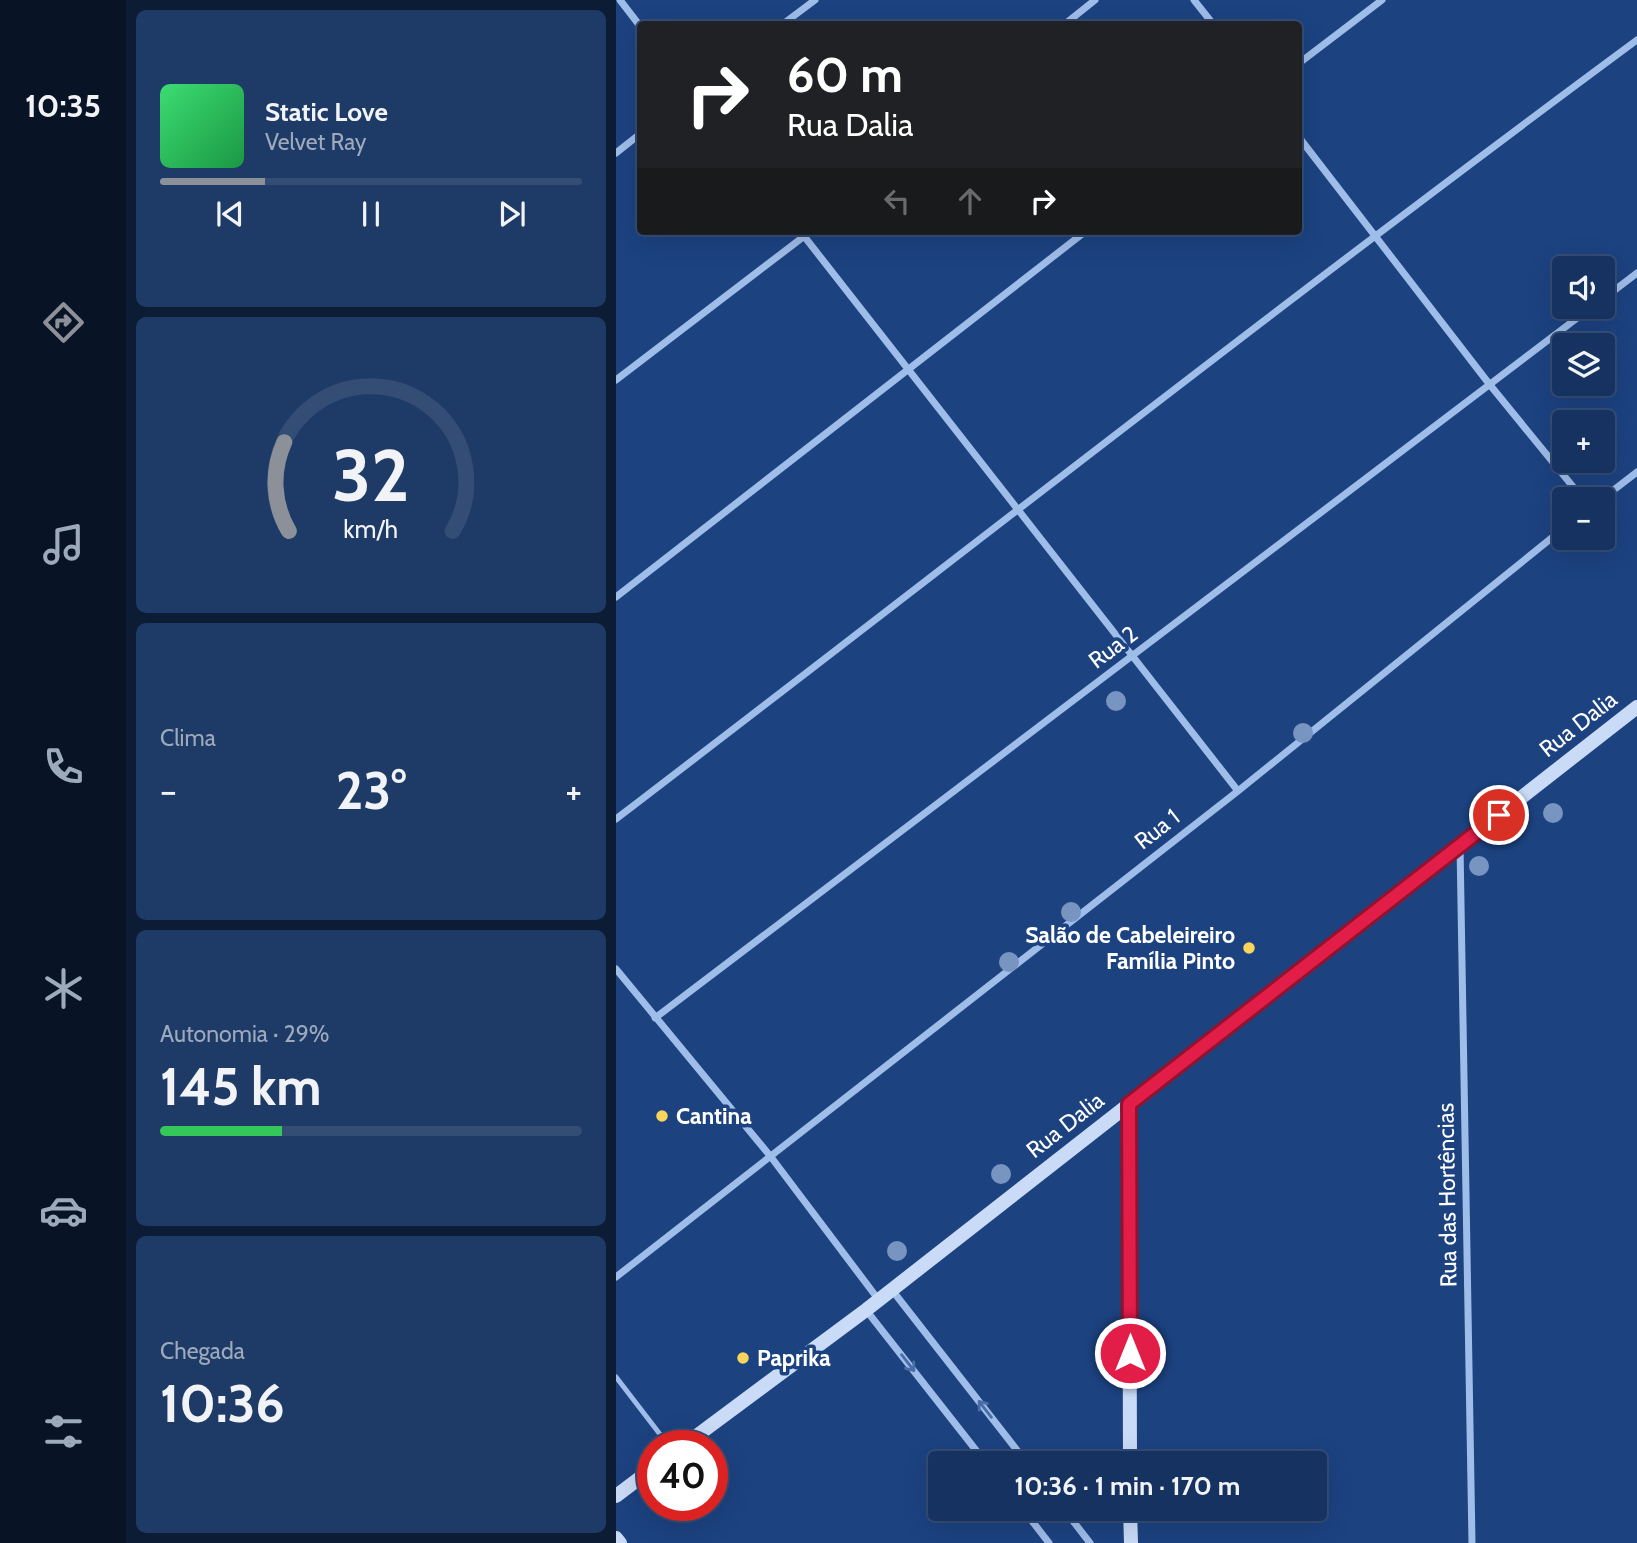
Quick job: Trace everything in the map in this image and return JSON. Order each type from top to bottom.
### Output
[{"type":"street","points":[[620,0],[637,22]]},
{"type":"street","points":[[787,21],[815,0]]},
{"type":"street","points":[[1069,21],[1095,0]]},
{"type":"street","points":[[1194,0],[1211,21]]},
{"type":"street","points":[[1302,61],[1382,0]]},
{"type":"street","points":[[616,818],[1018,512],[1373,234],[1637,40]]},
{"type":"street","points":[[616,153],[637,136]]},
{"type":"street","points":[[1302,141],[1490,385],[1574,487]]},
{"type":"street","points":[[616,380],[802,235]]},
{"type":"street","points":[[807,235],[1018,512],[1238,791]]},
{"type":"street","points":[[616,597],[1081,235]]},
{"type":"street","points":[[1615,290],[1637,273]]},
{"type":"street","name":"Rua 2","points":[[655,1018],[1576,319]]},
{"type":"street","points":[[1615,489],[1637,472]]},
{"type":"street","name":"Rua 1","points":[[616,1278],[1238,791],[1552,538]]},
{"type":"street","name":"Rua Dalia","points":[[705,1430],[866,1310],[1637,707]]},
{"type":"street","name":"Rua das Hortências","points":[[1460,846],[1472,1543]]},
{"type":"street","points":[[616,969],[771,1157],[878,1299]]},
{"type":"street","points":[[1129,1104],[1130,1451]]},
{"type":"street","points":[[891,1289],[1018,1451]]},
{"type":"street","points":[[866,1310],[977,1451]]},
{"type":"street","points":[[616,1496],[637,1480]]},
{"type":"street","points":[[1032,1521],[1049,1543]]},
{"type":"street","points":[[1073,1521],[1090,1543]]},
{"type":"street","points":[[1130,1521],[1130,1543]]},
{"type":"street","points":[[616,1538],[620,1543]]},
{"type":"lane","points":[[616,1377],[657,1430]]},
{"type":"place","name":"Salão de Cabeleireiro Família Pinto","points":[[1249,948]]},
{"type":"place","name":"Cantina","points":[[662,1116]]},
{"type":"place","name":"Paprika","points":[[743,1358]]},
{"type":"route","points":[[1130,1353],[1129,1104],[1499,815]]}]
